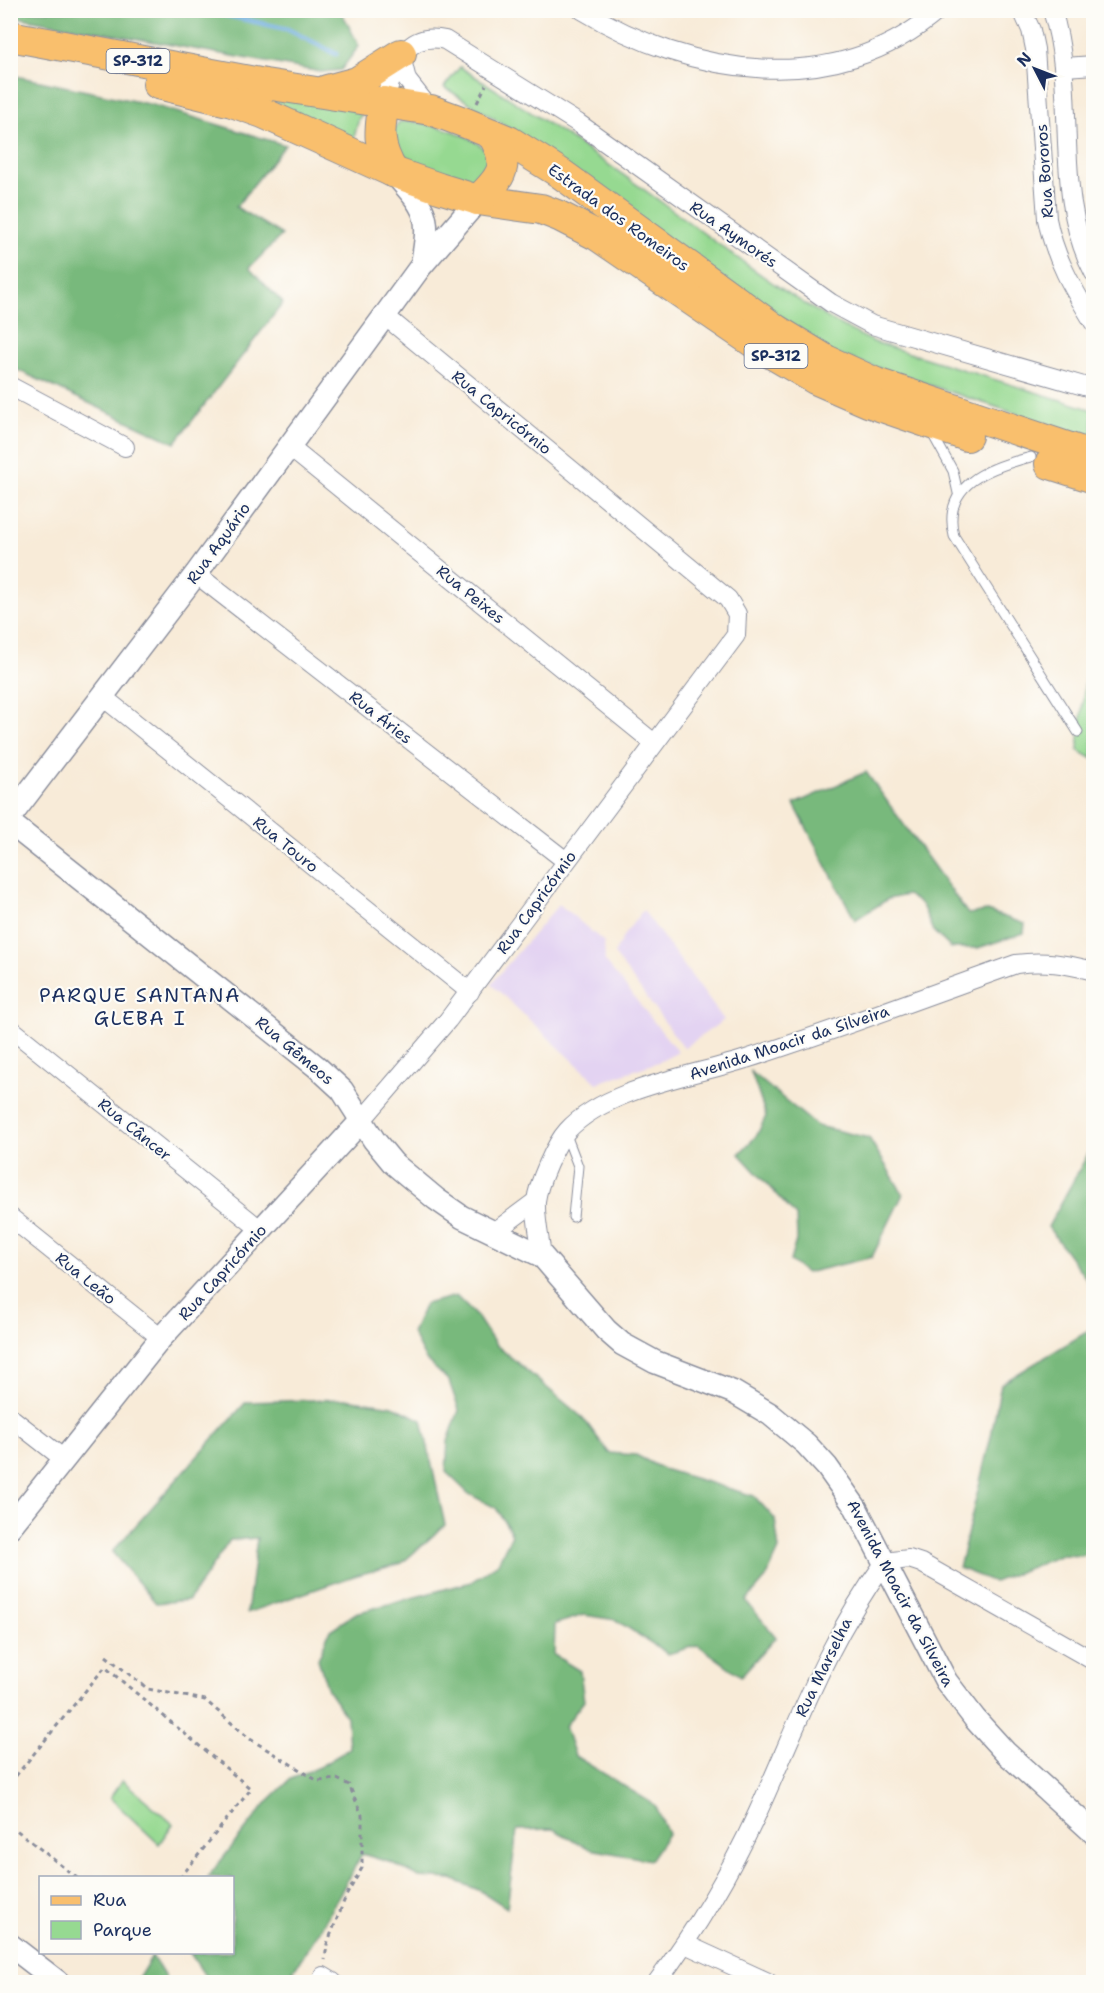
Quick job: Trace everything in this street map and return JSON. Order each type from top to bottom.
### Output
[{"type":"main road","name":"Estrada dos Romeiros","points":[[10,36],[183,69],[431,110],[479,128],[509,141],[577,184],[718,288],[826,360],[876,383],[1094,456]]},
{"type":"main road","points":[[321,92],[357,82],[401,54]]},
{"type":"main road","name":"Estrada dos Romeiros","points":[[10,56],[180,88],[232,102],[290,124],[393,172],[478,200],[541,209],[580,225],[789,364],[839,391],[1094,478]]},
{"type":"main road","points":[[384,102],[381,152],[393,172]]},
{"type":"main road","points":[[478,200],[492,186],[504,166],[502,151],[479,128]]},
{"type":"street","points":[[582,10],[617,31],[659,48],[715,65],[795,67],[841,63],[874,52],[924,23],[939,10]]},
{"type":"street","name":"Rua Bororos","points":[[1022,10],[1031,30],[1035,49],[1047,219],[1052,247],[1068,281],[1094,323]]},
{"type":"street","name":"Rua Bororos","points":[[1052,10],[1065,67],[1071,193],[1075,221],[1089,253],[1094,273]]},
{"type":"street","name":"Rua Aymorés","points":[[401,54],[423,40],[436,38],[453,44],[578,123],[831,303],[872,325],[1094,389]]},
{"type":"street","points":[[384,102],[401,54]]},
{"type":"street","points":[[401,54],[407,80],[431,110]]},
{"type":"street","points":[[1065,67],[1094,65]]},
{"type":"street","points":[[393,172],[423,208],[427,220],[422,266]]},
{"type":"street","name":"Rua Aquário","points":[[10,817],[196,574],[422,266],[478,200]]},
{"type":"street","name":"Rua Capricórnio","points":[[10,1527],[162,1338],[363,1119],[432,1040],[736,635],[737,614],[734,604],[385,316]]},
{"type":"street","points":[[10,386],[125,447]]},
{"type":"street","name":"Rua Peixes","points":[[288,446],[654,743]]},
{"type":"street","name":"Rua Áries","points":[[196,574],[566,861]]},
{"type":"street","name":"Rua Touro","points":[[104,697],[470,992]]},
{"type":"street","name":"Rua Gêmeos","points":[[10,823],[317,1067],[342,1090],[384,1154],[412,1180],[453,1211],[542,1256]]},
{"type":"street","name":"Avenida Moacir da Silveira","points":[[1094,971],[1065,963],[1039,961],[1016,964],[756,1056],[600,1106],[579,1119],[565,1132],[556,1145],[536,1201],[542,1256],[606,1330],[622,1344],[655,1362],[733,1392],[790,1428],[827,1467],[843,1488],[885,1562],[899,1595],[946,1681],[975,1719],[1008,1756],[1094,1833]]},
{"type":"street","name":"Rua Câncer","points":[[10,1028],[261,1230]]},
{"type":"street","points":[[493,1233],[536,1201]]},
{"type":"street","name":"Rua Leão","points":[[10,1217],[162,1338]]},
{"type":"street","points":[[10,1417],[65,1460]]},
{"type":"street","points":[[885,1562],[909,1560],[921,1563],[1094,1661]]},
{"type":"street","name":"Rua Marselha","points":[[657,1983],[685,1944],[753,1822],[828,1651],[845,1619],[885,1562]]},
{"type":"street","points":[[685,1944],[768,1983]]},
{"type":"street","points":[[10,1945],[58,1983]]},
{"type":"lane","points":[[923,421],[945,452],[953,471],[958,493],[951,520],[954,536],[1078,732]]},
{"type":"lane","points":[[958,493],[991,469],[1031,457]]},
{"type":"lane","points":[[565,1132],[578,1166],[573,1217]]},
{"type":"path","points":[[479,128],[494,70]]},
{"type":"path","points":[[106,1656],[148,1689],[205,1700],[250,1740],[318,1781],[338,1779],[349,1785],[362,1815],[362,1868],[346,1896],[327,1944],[328,1979]]},
{"type":"path","points":[[10,1783],[105,1667],[251,1789],[182,1876]]},
{"type":"path","points":[[10,1825],[74,1876]]},
{"type":"shaded area","points":[[559,904],[604,942],[605,961],[678,1052],[661,1061],[597,1083],[491,984]]},
{"type":"shaded area","points":[[643,910],[724,1020],[684,1048],[614,954],[624,935]]},
{"type":"green space","points":[[10,11],[341,11],[359,46],[341,70],[321,72],[11,16]]},
{"type":"green space","points":[[460,67],[589,151],[766,278],[819,313],[874,342],[1093,410],[1093,439],[826,351],[531,142],[444,87]]},
{"type":"green space","points":[[11,75],[153,105],[285,145],[236,207],[282,235],[249,268],[283,303],[175,443],[11,367]]},
{"type":"green space","points":[[256,94],[365,110],[359,118],[354,138]]},
{"type":"green space","points":[[409,121],[444,128],[469,138],[479,144],[491,162],[478,180],[447,175],[418,163],[399,153],[393,130],[399,122]]},
{"type":"green space","points":[[1093,600],[1093,759],[1078,750]]},
{"type":"green space","points":[[866,772],[968,914],[987,911],[1025,924],[1024,933],[978,948],[951,948],[933,931],[922,905],[907,895],[888,899],[855,920],[794,804]]},
{"type":"green space","points":[[751,1072],[817,1126],[869,1138],[903,1194],[872,1257],[806,1273],[790,1261],[797,1237],[796,1216],[739,1154],[757,1135],[766,1116]]},
{"type":"green space","points":[[1088,1154],[1094,1159],[1093,1288],[1048,1227]]},
{"type":"green space","points":[[456,1296],[478,1318],[495,1344],[583,1418],[609,1453],[636,1455],[663,1469],[754,1496],[775,1519],[779,1550],[766,1578],[746,1601],[776,1637],[741,1676],[698,1645],[668,1654],[616,1620],[584,1615],[555,1624],[554,1655],[580,1671],[584,1701],[565,1726],[575,1756],[655,1805],[668,1834],[650,1860],[590,1849],[553,1829],[517,1830],[507,1908],[481,1891],[452,1879],[419,1877],[392,1863],[362,1854],[320,1930],[293,1971],[305,1982],[209,1982],[191,1954],[234,1954],[234,1876],[209,1876],[268,1801],[291,1779],[321,1766],[349,1749],[347,1717],[328,1690],[318,1659],[330,1630],[356,1613],[471,1582],[498,1563],[512,1534],[496,1508],[469,1494],[446,1472],[448,1441],[459,1410],[449,1381],[426,1360],[412,1333],[425,1304]]},
{"type":"green space","points":[[1093,1328],[1093,1550],[1082,1556],[1062,1555],[994,1582],[959,1568],[991,1436],[1001,1384]]},
{"type":"green space","points":[[345,1399],[393,1406],[422,1420],[445,1525],[402,1563],[354,1576],[247,1613],[257,1538],[230,1540],[189,1600],[156,1603],[112,1552],[246,1402]]},
{"type":"green space","points":[[122,1780],[173,1824],[159,1844],[110,1798]]},
{"type":"green space","points":[[152,1956],[168,1982],[136,1982]]},
{"type":"waterway","points":[[203,10],[287,29],[336,54]]},
{"type":"district","name":"PARQUE SANTANA GLEBA I","points":[[140,1006]]}]
